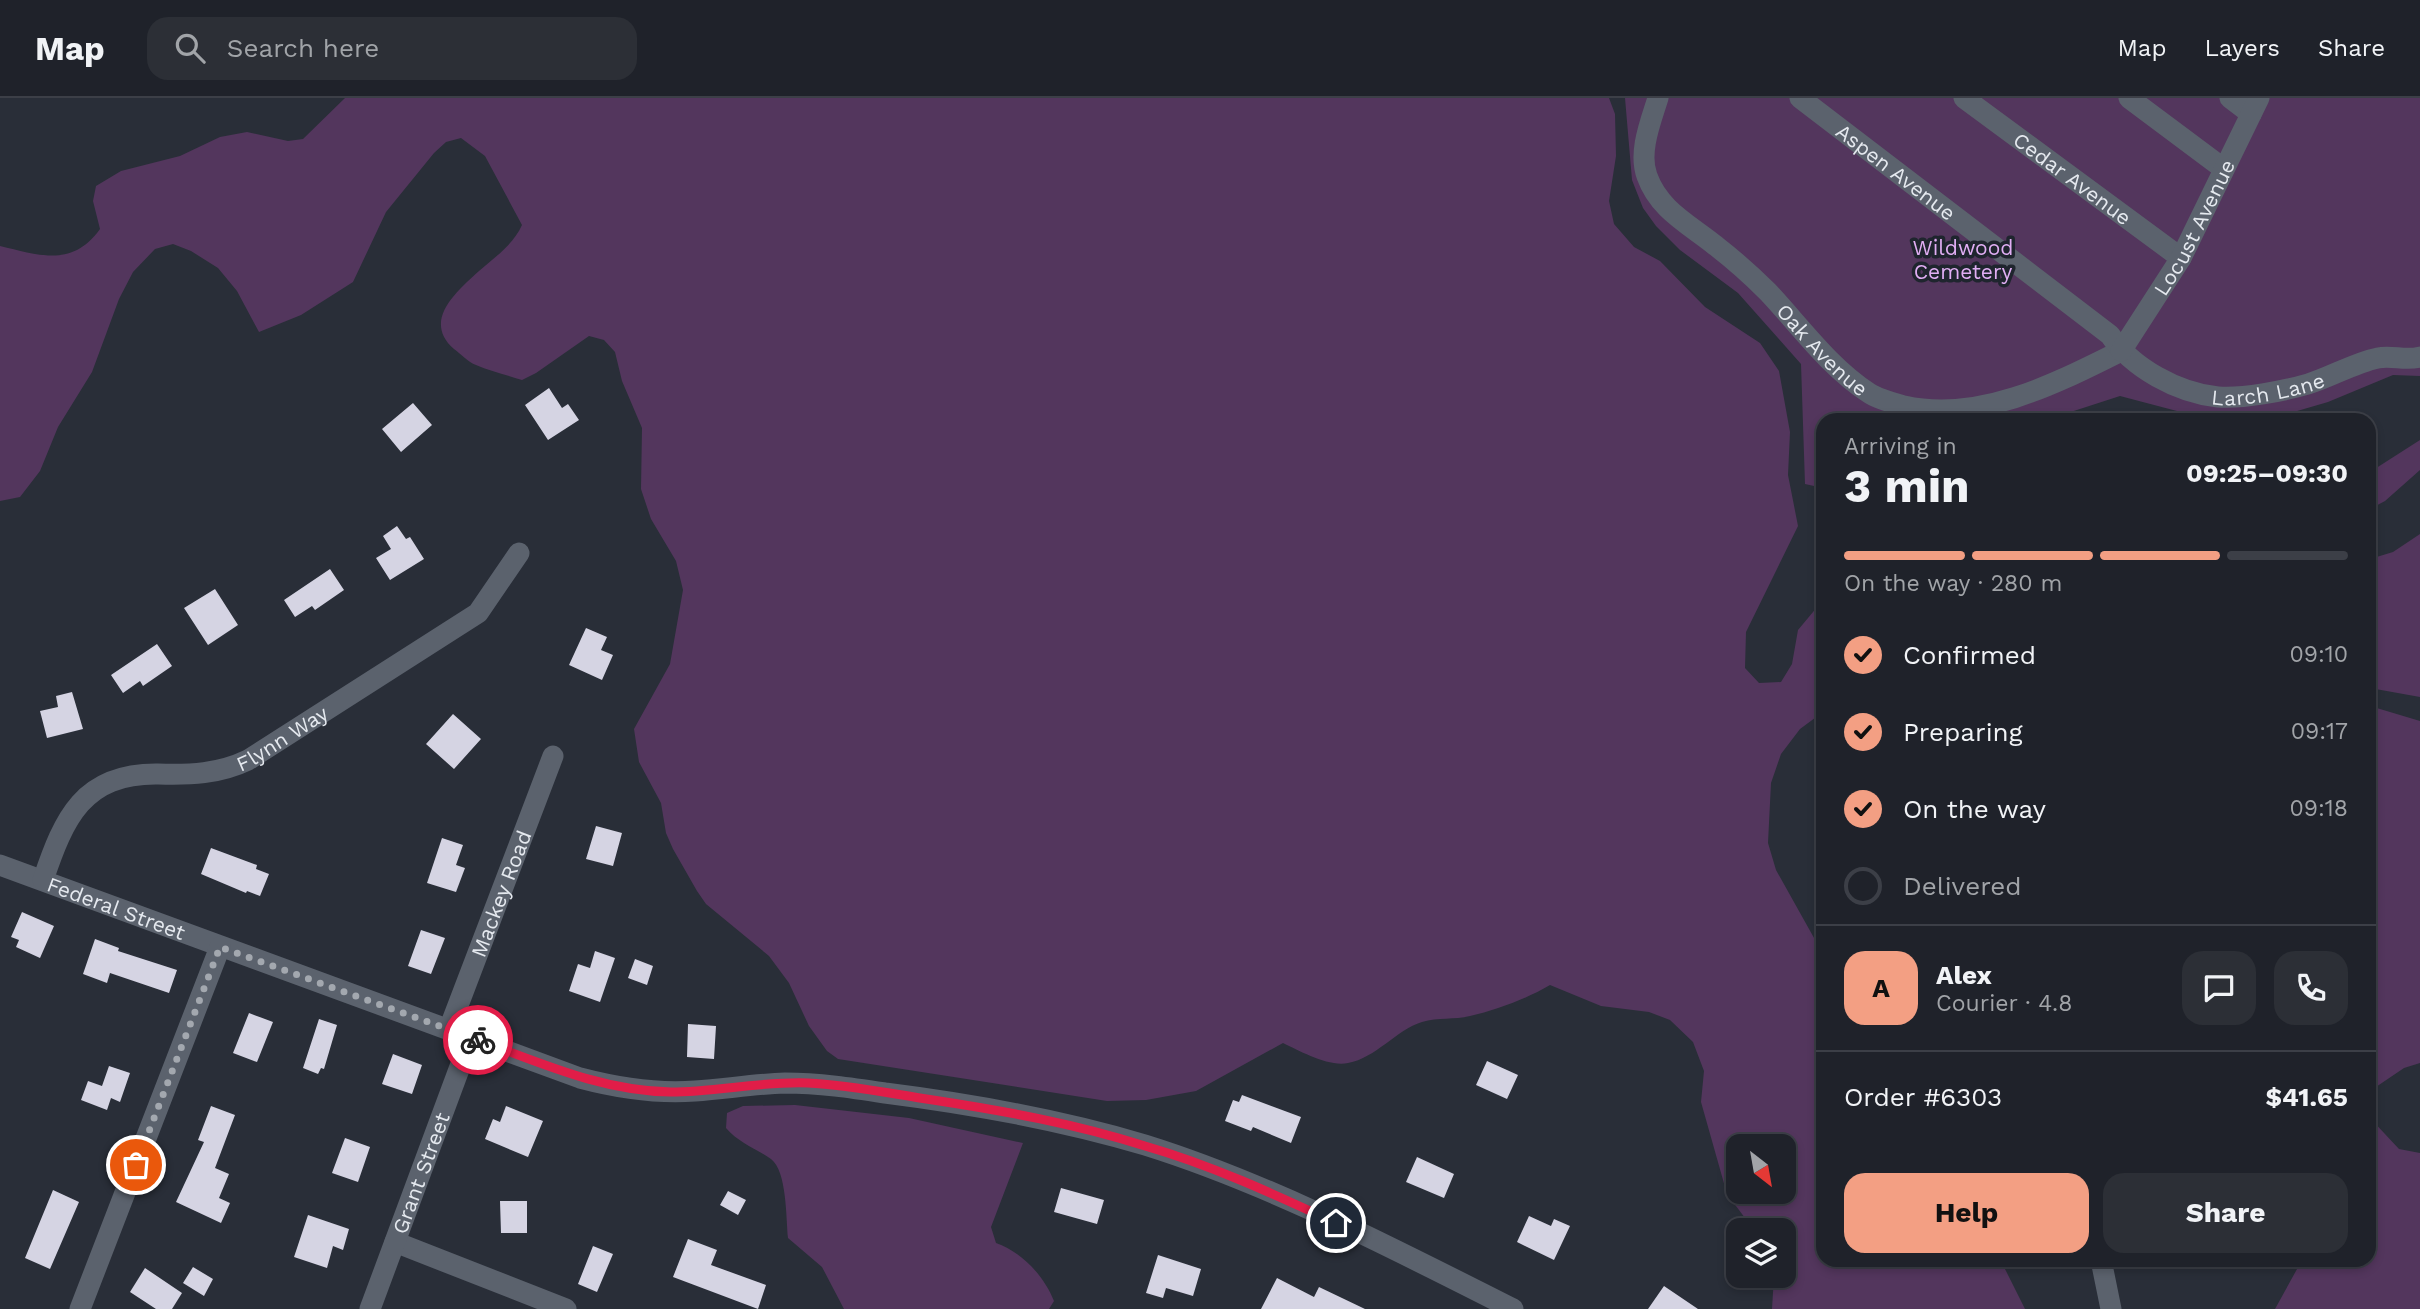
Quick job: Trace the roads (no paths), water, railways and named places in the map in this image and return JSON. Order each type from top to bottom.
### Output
[{"type":"street","name":"Oak Avenue","points":[[1658,98],[1644,153],[1645,173],[1656,195],[1674,216],[1716,246],[1766,290],[1840,370],[1870,394],[1904,406],[1944,410],[1973,407],[2048,386],[2121,351]]},
{"type":"street","name":"Aspen Avenue","points":[[1800,98],[2110,335],[2121,351]]},
{"type":"street","name":"Cedar Avenue","points":[[1964,98],[2181,258]]},
{"type":"street","points":[[2129,98],[2224,169]]},
{"type":"street","points":[[2230,98],[2255,106]]},
{"type":"street","name":"Locust Avenue","points":[[2121,351],[2181,258],[2255,106]]},
{"type":"street","name":"Larch Lane","points":[[2121,351],[2155,374],[2186,390],[2220,397],[2306,385],[2380,357],[2420,357]]},
{"type":"street","name":"Flynn Way","points":[[43,880],[69,816],[80,802],[100,786],[132,775],[206,773],[248,760],[478,613],[519,553]]},
{"type":"street","name":"Mackey Road","points":[[449,1029],[553,756]]},
{"type":"street","name":"Federal Street","points":[[0,865],[580,1078],[613,1086],[670,1092],[808,1083],[973,1106],[1116,1137],[1174,1155],[1286,1200],[1412,1258],[1513,1309]]},
{"type":"street","points":[[80,1309],[220,947]]},
{"type":"street","name":"Grant Street","points":[[370,1309],[471,1037]]},
{"type":"street","points":[[395,1242],[566,1309]]},
{"type":"street","points":[[2102,1267],[2111,1309]]},
{"type":"park label","name":"Wildwood Cemetery","points":[[1963,259]]}]
